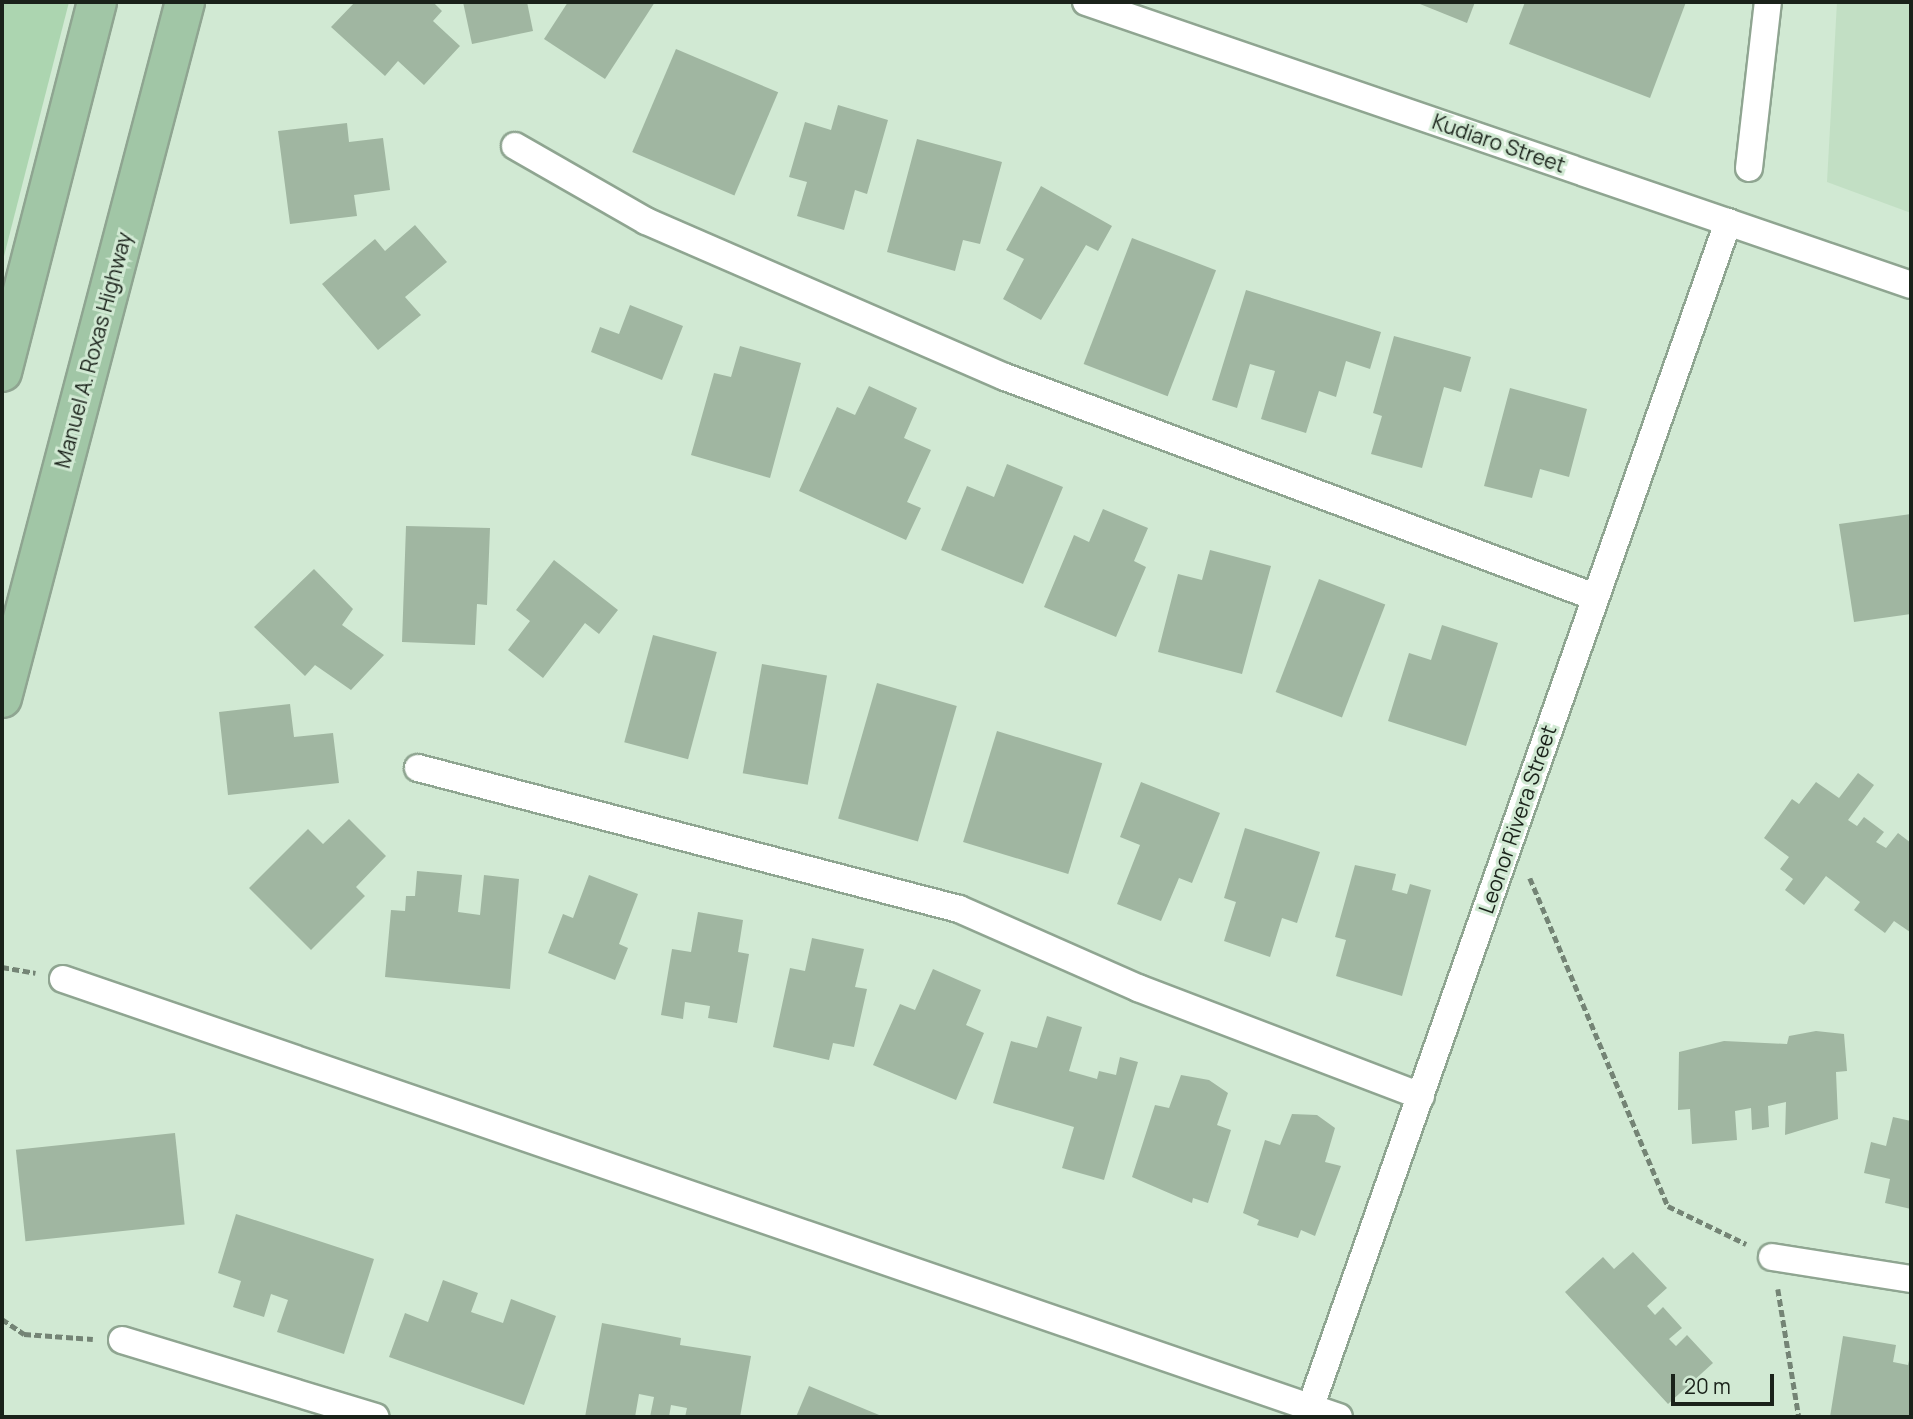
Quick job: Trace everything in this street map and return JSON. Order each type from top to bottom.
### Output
[{"type":"main road","points":[[2,372],[97,2]]},
{"type":"main road","name":"Manuel A. Roxas Highway","points":[[2,698],[185,2]]},
{"type":"street","name":"Kudiaro Street","points":[[1086,2],[1911,285]]},
{"type":"street","points":[[1749,168],[1768,2]]},
{"type":"street","points":[[515,146],[646,221],[1004,377],[1595,597]]},
{"type":"street","name":"Leonor Rivera Street","points":[[1309,1413],[1728,222]]},
{"type":"street","points":[[418,768],[959,909],[1138,988],[1421,1096]]},
{"type":"street","points":[[63,979],[1309,1413],[1339,1417]]},
{"type":"street","points":[[1772,1257],[1911,1279]]},
{"type":"street","points":[[122,1340],[376,1417]]},
{"type":"path","points":[[1512,835],[1668,1206],[1772,1257],[1799,1417]]},
{"type":"path","points":[[2,1319],[24,1334],[122,1340]]},
{"type":"shaded area","points":[[2,2],[69,2],[2,264]]},
{"type":"shaded area","points":[[1837,2],[1911,2],[1911,213],[1827,182]]},
{"type":"building","points":[[355,2],[433,2],[442,11],[433,21],[460,46],[424,85],[398,61],[385,76],[331,27]]},
{"type":"building","points":[[463,2],[527,2],[533,31],[472,44]]},
{"type":"building","points":[[568,2],[655,2],[605,79],[544,39]]},
{"type":"building","points":[[1415,2],[1475,2],[1467,23]]},
{"type":"building","points":[[1525,2],[1686,2],[1650,98],[1509,44]]},
{"type":"building","points":[[676,49],[778,92],[734,195],[632,152]]},
{"type":"building","points":[[838,105],[888,120],[867,194],[855,190],[844,230],[797,216],[807,182],[789,177],[805,122],[831,130]]},
{"type":"building","points":[[347,123],[349,142],[383,138],[390,190],[354,195],[357,216],[290,224],[278,131]]},
{"type":"building","points":[[917,139],[1002,162],[980,244],[963,240],[955,271],[887,252]]},
{"type":"building","points":[[1041,186],[1112,226],[1098,251],[1086,245],[1041,320],[1003,299],[1024,259],[1006,250]]},
{"type":"building","points":[[415,225],[447,262],[405,297],[421,315],[378,350],[322,284],[375,239],[385,251]]},
{"type":"building","points":[[1132,238],[1216,270],[1168,396],[1084,364]]},
{"type":"building","points":[[1246,290],[1381,332],[1370,369],[1346,361],[1336,397],[1319,391],[1306,433],[1261,419],[1275,371],[1250,364],[1237,408],[1212,400]]},
{"type":"building","points":[[630,305],[683,326],[662,380],[591,352],[600,327],[619,334]]},
{"type":"building","points":[[1394,336],[1471,357],[1461,392],[1444,387],[1422,468],[1371,454],[1382,416],[1373,413]]},
{"type":"building","points":[[740,346],[801,363],[770,478],[691,455],[714,373],[731,377]]},
{"type":"building","points":[[869,386],[917,408],[904,438],[931,450],[907,502],[921,508],[906,540],[799,491],[837,407],[855,415]]},
{"type":"building","points":[[1510,388],[1587,409],[1569,477],[1540,469],[1532,498],[1484,486]]},
{"type":"building","points":[[1007,464],[1063,487],[1023,584],[941,550],[967,486],[994,497]]},
{"type":"building","points":[[1103,509],[1148,528],[1134,561],[1146,567],[1116,637],[1044,607],[1074,535],[1089,542]]},
{"type":"building","points":[[1911,514],[1911,614],[1854,622],[1839,524]]},
{"type":"building","points":[[406,526],[490,528],[487,605],[477,604],[475,645],[402,642]]},
{"type":"building","points":[[1210,550],[1271,566],[1242,674],[1158,652],[1178,574],[1202,580]]},
{"type":"building","points":[[554,560],[618,610],[599,634],[585,623],[543,678],[508,650],[530,621],[516,610]]},
{"type":"building","points":[[314,569],[353,609],[342,625],[384,655],[351,690],[315,665],[305,676],[254,627]]},
{"type":"building","points":[[1319,579],[1385,604],[1342,717],[1276,692]]},
{"type":"building","points":[[1442,625],[1498,643],[1466,746],[1388,721],[1409,653],[1431,660]]},
{"type":"building","points":[[653,635],[717,652],[688,759],[624,742]]},
{"type":"building","points":[[762,664],[827,675],[808,785],[743,773]]},
{"type":"building","points":[[877,683],[957,706],[918,841],[838,819]]},
{"type":"building","points":[[290,704],[294,737],[333,733],[339,783],[228,795],[219,712]]},
{"type":"building","points":[[997,731],[1102,763],[1068,874],[963,842]]},
{"type":"building","points":[[1858,773],[1874,785],[1848,820],[1857,826],[1864,817],[1884,832],[1876,842],[1886,848],[1898,833],[1911,843],[1910,932],[1894,921],[1885,933],[1854,910],[1860,902],[1826,876],[1804,905],[1785,890],[1793,879],[1780,869],[1789,857],[1764,838],[1792,799],[1799,804],[1816,782],[1839,798]]},
{"type":"building","points":[[1141,782],[1220,813],[1192,883],[1179,878],[1161,921],[1117,904],[1140,845],[1120,837]]},
{"type":"building","points":[[349,819],[386,856],[356,887],[365,896],[311,950],[249,888],[308,829],[323,844]]},
{"type":"building","points":[[1245,828],[1320,852],[1297,923],[1282,918],[1270,957],[1224,941],[1236,902],[1224,898]]},
{"type":"building","points":[[1355,865],[1396,874],[1392,890],[1407,894],[1410,884],[1431,890],[1402,996],[1336,976],[1346,940],[1335,937]]},
{"type":"building","points":[[417,871],[462,875],[458,912],[480,915],[484,875],[519,879],[510,989],[385,977],[391,910],[405,911],[406,896],[415,896]]},
{"type":"building","points":[[589,875],[638,894],[619,944],[628,948],[615,980],[548,953],[563,914],[573,918]]},
{"type":"building","points":[[698,912],[743,920],[738,952],[749,954],[737,1023],[708,1018],[710,1006],[685,1002],[683,1019],[661,1015],[672,949],[691,952]]},
{"type":"building","points":[[812,938],[864,949],[855,987],[867,989],[854,1047],[833,1043],[829,1060],[773,1047],[790,968],[805,971]]},
{"type":"building","points":[[933,969],[981,990],[966,1025],[984,1033],[956,1100],[873,1065],[900,1004],[915,1010]]},
{"type":"building","points":[[1047,1016],[1082,1027],[1069,1071],[1097,1079],[1099,1071],[1116,1075],[1120,1057],[1138,1062],[1104,1180],[1062,1168],[1074,1127],[993,1103],[1011,1041],[1037,1048]]},
{"type":"building","points":[[1816,1031],[1844,1034],[1847,1071],[1836,1072],[1838,1119],[1785,1135],[1786,1102],[1768,1106],[1769,1127],[1752,1130],[1751,1108],[1735,1111],[1737,1140],[1692,1144],[1690,1109],[1678,1110],[1679,1052],[1724,1041],[1787,1044],[1789,1036]]},
{"type":"building","points":[[1181,1075],[1209,1080],[1228,1093],[1217,1125],[1231,1130],[1208,1203],[1193,1198],[1192,1203],[1132,1177],[1155,1105],[1169,1108]]},
{"type":"building","points":[[1292,1114],[1317,1115],[1335,1128],[1325,1162],[1341,1166],[1315,1236],[1301,1230],[1298,1238],[1257,1225],[1259,1220],[1243,1213],[1265,1140],[1280,1145]]},
{"type":"building","points":[[1893,1117],[1911,1121],[1911,1209],[1885,1203],[1890,1179],[1864,1173],[1871,1142],[1886,1146]]},
{"type":"building","points":[[175,1133],[185,1224],[25,1241],[16,1150]]},
{"type":"building","points":[[236,1214],[374,1259],[344,1354],[277,1332],[288,1300],[271,1294],[264,1317],[233,1307],[241,1281],[218,1273]]},
{"type":"building","points":[[1633,1252],[1667,1288],[1647,1306],[1655,1315],[1663,1307],[1682,1328],[1669,1339],[1676,1346],[1687,1335],[1713,1363],[1668,1404],[1565,1292],[1603,1257],[1614,1269]]},
{"type":"building","points":[[443,1280],[478,1293],[471,1312],[503,1323],[511,1299],[556,1316],[524,1405],[389,1357],[405,1313],[428,1322]]},
{"type":"building","points":[[602,1323],[681,1338],[680,1345],[751,1356],[740,1417],[685,1417],[687,1408],[671,1405],[669,1417],[650,1417],[654,1397],[639,1394],[635,1417],[585,1417]]},
{"type":"building","points":[[1843,1336],[1896,1345],[1893,1362],[1908,1365],[1911,1352],[1911,1417],[1830,1417]]},
{"type":"building","points":[[809,1386],[884,1417],[796,1417]]}]
